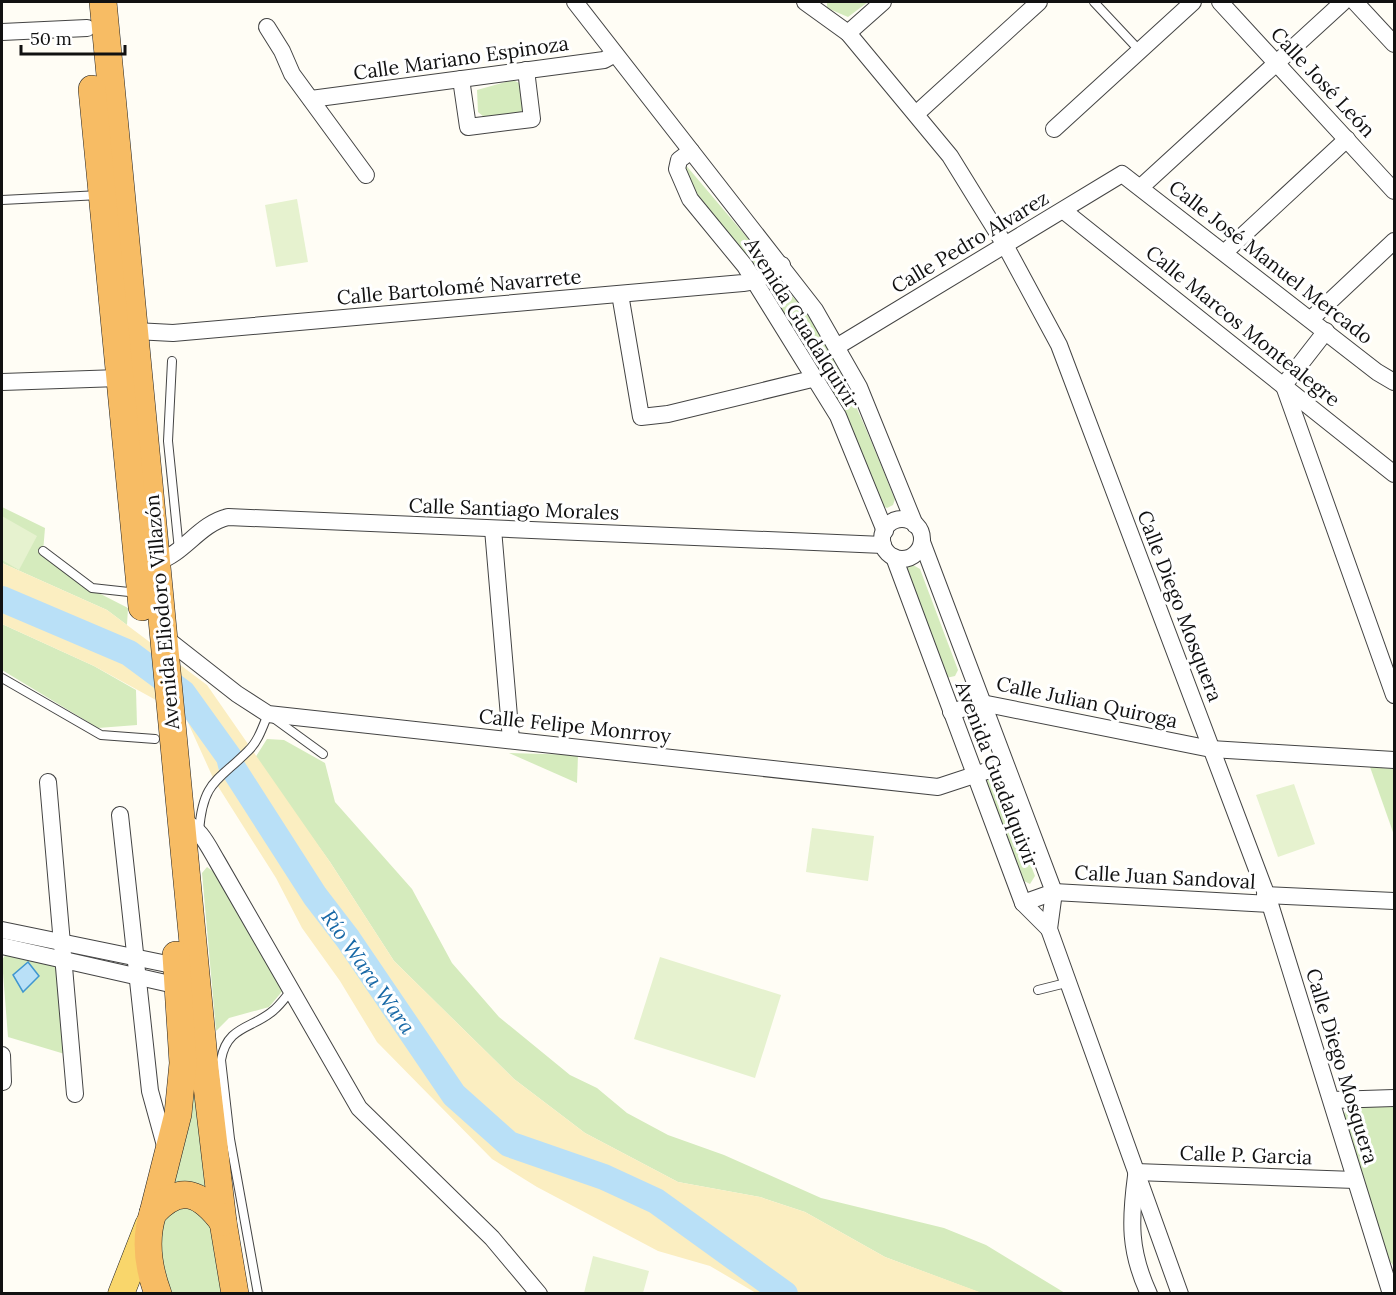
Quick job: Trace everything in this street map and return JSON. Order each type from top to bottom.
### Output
[{"type":"highway","name":"Avenida Eliodoro Villazón","points":[[102,2],[135,331],[168,556],[158,638],[162,712],[191,826],[223,1222],[239,1292]]},
{"type":"highway","name":"Avenida Eliodoro Villazón","points":[[86,15],[100,195],[141,593],[158,638]]},
{"type":"highway","name":"Avenida Eliodoro Villazón","points":[[158,1293],[148,1259],[152,1216],[178,1114],[183,1063],[178,976],[155,739],[162,712]]},
{"type":"highway","points":[[152,1216],[173,1197],[186,1194],[198,1197],[210,1205],[223,1222]]},
{"type":"main road","points":[[121,1293],[152,1216]]},
{"type":"street","name":"Avenida Guadalquivir","points":[[575,2],[815,310],[838,346],[859,387],[915,525]]},
{"type":"street","points":[[848,33],[883,2]]},
{"type":"street","points":[[916,114],[1039,2]]},
{"type":"street","points":[[1053,129],[1193,2]]},
{"type":"street","name":"Calle José León","points":[[1220,2],[1395,191]]},
{"type":"street","points":[[1141,187],[1343,2]]},
{"type":"street","points":[[1354,2],[1395,45]]},
{"type":"street","name":"Calle Diego Mosquera","points":[[813,4],[848,33],[950,156],[1005,245],[1059,345],[1268,899],[1355,1180],[1390,1283]]},
{"type":"street","points":[[2,32],[86,15]]},
{"type":"street","points":[[267,27],[292,74],[366,175]]},
{"type":"street","name":"Calle Mariano Espinoza","points":[[311,99],[604,60],[615,54]]},
{"type":"street","points":[[461,79],[468,127],[532,119],[526,70]]},
{"type":"street","points":[[1225,252],[1347,140]]},
{"type":"street","name":"Avenida Guadalquivir","points":[[691,151],[679,160],[677,169],[690,199],[755,281],[838,416],[1023,903],[1049,929]]},
{"type":"street","name":"Calle José Manuel Mercado","points":[[1122,174],[1326,332],[1395,382]]},
{"type":"street","name":"Calle Pedro Alvarez","points":[[838,346],[1122,174]]},
{"type":"street","name":"Calle Marcos Montealegre","points":[[1064,211],[1395,474]]},
{"type":"street","points":[[1311,319],[1395,241]]},
{"type":"street","name":"Calle Bartolomé Navarrete","points":[[135,331],[173,333],[755,281],[782,266]]},
{"type":"street","points":[[620,294],[641,417],[668,414],[816,378]]},
{"type":"street","points":[[1326,332],[1284,385],[1395,695]]},
{"type":"street","points":[[2,382],[118,378]]},
{"type":"street","name":"Calle Santiago Morales","points":[[168,556],[206,527],[228,517],[887,544]]},
{"type":"street","points":[[898,520],[915,525],[922,542],[911,557],[887,544],[888,526],[898,520]]},
{"type":"street","points":[[494,529],[511,740]]},
{"type":"street","name":"Avenida Guadalquivir","points":[[922,542],[1054,892],[1049,929],[1066,983],[1180,1293]]},
{"type":"street","name":"Calle Felipe Monrroy","points":[[158,638],[268,714],[938,787],[1005,765]]},
{"type":"street","name":"Calle Julian Quiroga","points":[[951,712],[982,703],[1211,749],[1395,760]]},
{"type":"street","points":[[48,782],[75,1094]]},
{"type":"street","points":[[120,815],[150,1090],[168,1153]]},
{"type":"street","points":[[191,826],[359,1108],[492,1238],[539,1293]]},
{"type":"street","name":"Calle Juan Sandoval","points":[[1023,903],[1054,892],[1395,901]]},
{"type":"street","points":[[2,930],[136,956],[178,976]]},
{"type":"street","points":[[2,946],[137,977],[178,976]]},
{"type":"street","points":[[2,1055],[3,1082]]},
{"type":"street","points":[[1332,1100],[1395,1098]]},
{"type":"street","name":"Avenida Guadalquivir","points":[[1136,1172],[1130,1222],[1134,1252],[1149,1293]]},
{"type":"street","name":"Calle P. Garcia","points":[[1136,1172],[1355,1180]]},
{"type":"lane","points":[[1094,2],[1139,50]]},
{"type":"lane","points":[[2,200],[100,195]]},
{"type":"lane","points":[[168,556],[168,441],[172,361]]},
{"type":"lane","points":[[43,551],[92,588],[141,593]]},
{"type":"lane","points":[[2,678],[101,735],[155,739]]},
{"type":"lane","points":[[191,826],[214,780],[250,750],[268,714],[323,754]]},
{"type":"lane","points":[[1038,990],[1066,983]]},
{"type":"lane","points":[[239,1292],[230,1139],[221,1060],[223,1047],[233,1035],[273,1012],[290,992]]},
{"type":"green space","points":[[827,2],[868,2],[848,17],[827,8]]},
{"type":"green space","points":[[513,80],[521,84],[525,107],[519,114],[484,117],[478,112],[477,90]]},
{"type":"green space","points":[[684,163],[756,248],[760,261],[755,264],[749,262],[686,179]]},
{"type":"green space","points":[[297,199],[308,262],[276,267],[265,205]]},
{"type":"green space","points":[[773,286],[789,293],[806,313],[825,343],[875,450],[895,499],[893,505],[887,508],[882,506],[840,404],[777,306]]},
{"type":"green space","points":[[2,507],[45,528],[43,552],[87,587],[128,608],[127,625],[107,610],[2,563]]},
{"type":"green space","points":[[2,516],[37,536],[19,570],[2,560]]},
{"type":"green space","points":[[913,565],[920,569],[958,670],[955,676],[946,678],[906,568]]},
{"type":"green space","points":[[2,624],[94,666],[136,690],[137,725],[98,728],[2,670]]},
{"type":"green space","points":[[267,739],[284,740],[325,763],[335,802],[412,889],[452,963],[499,1017],[570,1075],[597,1088],[627,1113],[668,1135],[724,1155],[821,1198],[944,1228],[986,1245],[1065,1293],[981,1293],[885,1257],[805,1212],[760,1197],[678,1182],[585,1133],[514,1079],[394,961],[330,862],[255,758]]},
{"type":"green space","points":[[509,753],[578,755],[577,783]]},
{"type":"green space","points":[[1370,767],[1394,769],[1394,835]]},
{"type":"green space","points":[[996,776],[1035,876],[1030,884],[1020,879],[982,777]]},
{"type":"green space","points":[[1294,784],[1315,844],[1278,857],[1256,795]]},
{"type":"green space","points":[[812,828],[874,836],[868,881],[806,872]]},
{"type":"green space","points":[[207,867],[214,872],[285,988],[269,1007],[229,1018],[216,1031],[202,873]]},
{"type":"green space","points":[[8,951],[57,963],[68,1055],[8,1037],[2,960]]},
{"type":"green space","points":[[660,957],[781,995],[755,1078],[634,1039]]},
{"type":"green space","points":[[192,1023],[211,1193],[172,1186]]},
{"type":"green space","points":[[1394,1105],[1394,1266],[1385,1256],[1342,1116],[1349,1107]]},
{"type":"green space","points":[[178,1203],[211,1219],[221,1293],[171,1293],[161,1264],[160,1227]]},
{"type":"green space","points":[[593,1256],[649,1271],[643,1293],[584,1293]]},
{"type":"sand","points":[[2,563],[107,610],[207,685],[330,862],[394,961],[514,1079],[585,1133],[678,1182],[760,1197],[805,1212],[885,1257],[982,1293],[756,1293],[710,1266],[658,1251],[537,1187],[492,1159],[377,1042],[340,981],[302,928],[276,878],[214,780],[185,716],[94,666],[2,624]]},
{"type":"water","points":[[28,962],[39,976],[23,992],[13,975]]},
{"type":"waterway","name":"Río Wara Wara","points":[[2,599],[129,653],[183,693],[229,757],[231,765],[315,896],[348,939],[454,1095],[509,1144],[604,1177],[656,1201],[785,1294]]}]
